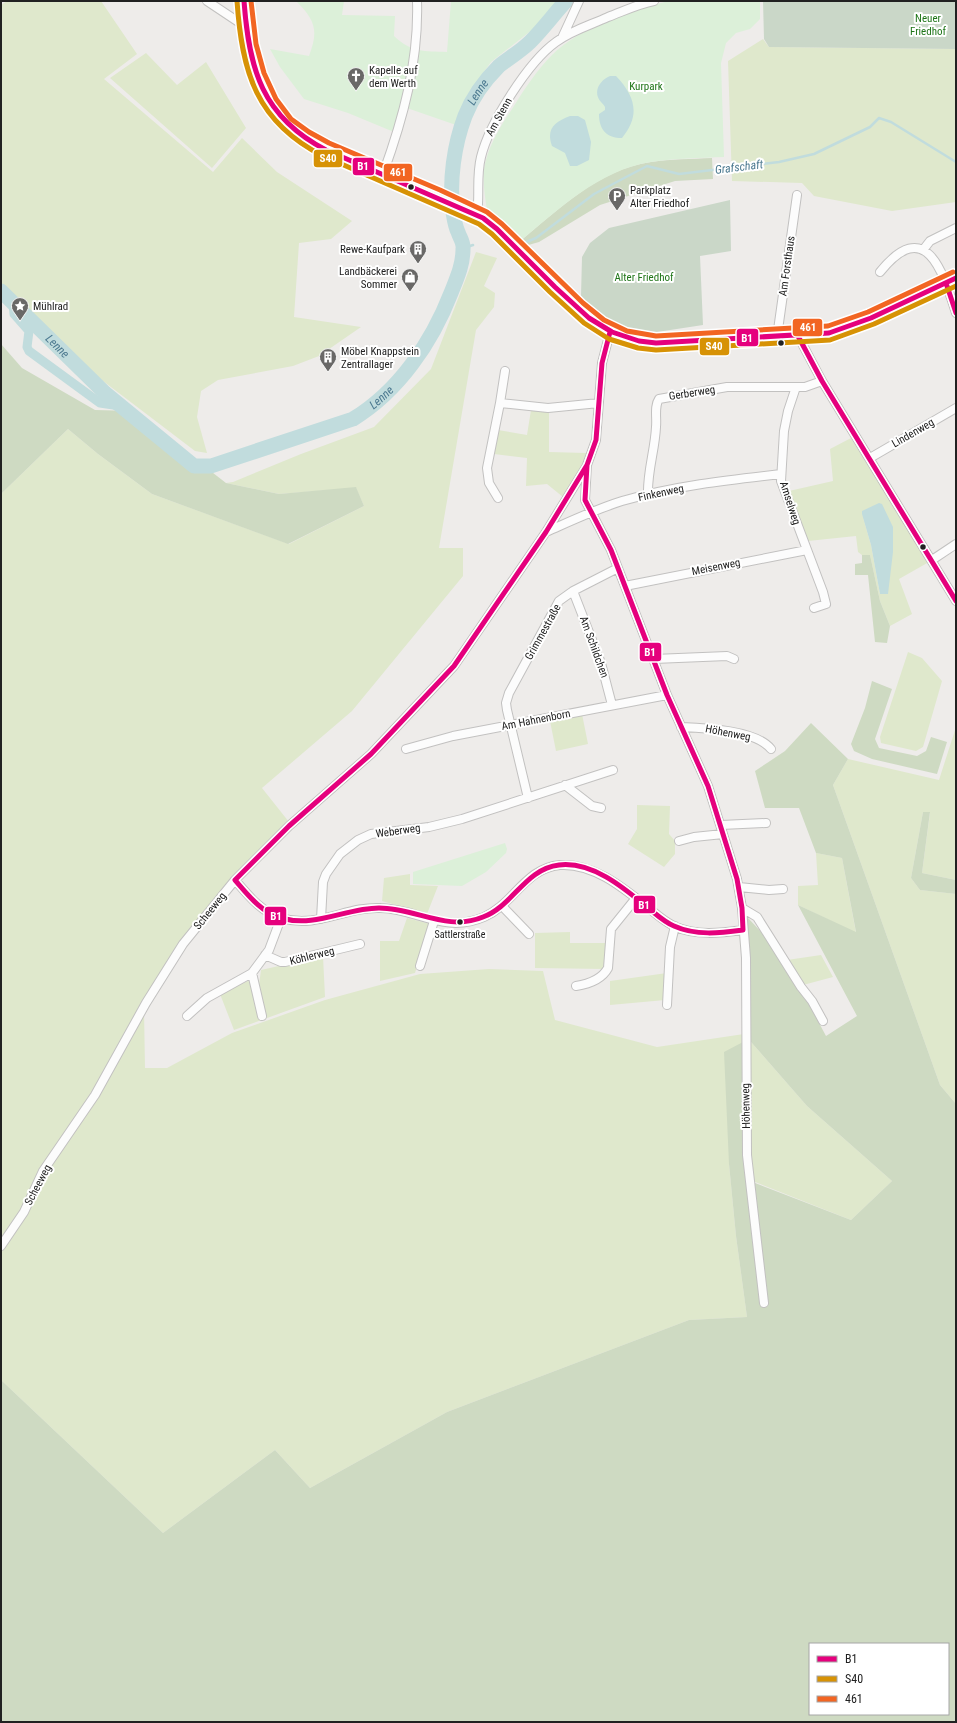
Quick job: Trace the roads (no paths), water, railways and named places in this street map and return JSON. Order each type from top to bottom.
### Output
[{"type":"street","points":[[207,1],[246,27]]},
{"type":"street","points":[[220,1],[224,12]]},
{"type":"street","points":[[244,1],[248,46],[258,74],[267,96],[279,116],[292,128],[312,142],[473,213],[490,223],[581,312],[610,332],[629,339],[656,343],[753,336],[777,337],[829,333],[848,328],[951,280]]},
{"type":"street","points":[[383,174],[398,132],[404,107],[417,31],[417,1]]},
{"type":"street","name":"Am Stenn","points":[[562,38],[579,1]]},
{"type":"street","name":"Am Stenn","points":[[473,213],[479,200],[478,169],[488,139],[511,96],[531,67],[549,47],[562,38],[634,6],[654,1]]},
{"type":"street","name":"Am Forsthaus","points":[[777,337],[797,195]]},
{"type":"street","points":[[923,250],[930,241],[956,228]]},
{"type":"street","points":[[880,272],[897,254],[908,249],[923,250],[934,258],[951,280],[956,313]]},
{"type":"street","name":"Höhenweg","points":[[610,332],[603,355],[596,440],[587,465],[585,495],[591,512],[608,543],[667,695],[708,786],[739,888],[746,958],[747,1155],[764,1303]]},
{"type":"street","points":[[798,336],[822,381],[956,601]]},
{"type":"street","points":[[498,498],[489,483],[487,468],[505,371]]},
{"type":"street","name":"Gerberweg","points":[[648,495],[647,484],[656,431],[656,403],[658,399],[727,387],[796,387],[808,386],[822,381]]},
{"type":"street","name":"Amselweg","points":[[796,387],[786,420],[781,474],[782,487],[807,550],[826,604],[814,608]]},
{"type":"street","points":[[500,403],[548,408],[599,403]]},
{"type":"street","name":"Lindenweg","points":[[870,458],[956,408]]},
{"type":"street","name":"Scheeweg","points":[[1,1246],[24,1212],[43,1171],[95,1095],[146,1003],[183,944],[235,880],[290,826],[371,754],[442,679],[476,635],[546,532],[587,465]]},
{"type":"street","name":"Finkenweg","points":[[546,532],[591,512],[648,495],[713,482],[781,474]]},
{"type":"street","points":[[932,560],[956,544]]},
{"type":"street","name":"Meisenweg","points":[[625,586],[728,564],[807,550]]},
{"type":"street","name":"Grimmestraße","points":[[512,724],[506,703],[509,693],[555,606],[573,591],[618,568]]},
{"type":"street","name":"Am Schildchen","points":[[573,591],[601,663],[612,705]]},
{"type":"street","points":[[654,660],[727,656],[734,659]]},
{"type":"street","name":"Am Hahnenborn","points":[[406,749],[453,736],[667,695]]},
{"type":"street","points":[[512,724],[528,798]]},
{"type":"street","name":"Höhenweg","points":[[681,727],[734,733],[759,739],[767,744],[771,749]]},
{"type":"street","name":"Weberweg","points":[[320,919],[323,882],[326,874],[340,854],[358,840],[371,834],[417,828],[462,819],[613,770]]},
{"type":"street","points":[[565,785],[592,806],[601,808]]},
{"type":"street","points":[[679,841],[722,830],[766,822]]},
{"type":"street","points":[[235,880],[246,894],[265,911],[281,918],[304,922],[362,909],[380,908],[394,909],[434,921],[460,923],[469,922],[484,917],[502,906],[529,878],[542,870],[565,865],[601,874],[675,926],[706,933],[743,930]]},
{"type":"street","points":[[739,888],[769,890],[783,889]]},
{"type":"street","points":[[576,986],[590,983],[606,972],[608,968],[611,929],[636,898]]},
{"type":"street","points":[[502,906],[528,934]]},
{"type":"street","points":[[742,908],[757,917],[801,987],[812,1001],[823,1021]]},
{"type":"street","points":[[187,1016],[207,998],[252,973],[265,955],[281,918]]},
{"type":"street","points":[[420,966],[434,921]]},
{"type":"street","points":[[668,1005],[670,947],[675,926]]},
{"type":"street","name":"Köhlerweg","points":[[265,955],[281,962],[286,962],[360,944]]},
{"type":"street","points":[[252,973],[262,1016]]},
{"type":"water","points":[[610,76],[616,76],[622,83],[628,91],[633,106],[632,121],[622,138],[608,135],[602,129],[599,120],[599,114],[605,110],[605,107],[598,98],[597,90],[600,83]]},
{"type":"water","points":[[570,116],[578,116],[585,120],[591,142],[589,160],[577,166],[570,166],[565,153],[552,146],[550,140],[553,127],[560,121]]},
{"type":"water","points":[[879,503],[882,504],[893,527],[893,552],[888,594],[880,594],[871,545],[862,514],[862,511]]},
{"type":"waterway","name":"Lenne","points":[[1,291],[105,393],[194,466],[211,466],[353,419],[370,408],[399,380],[412,364],[434,329],[457,277],[461,266],[463,247],[456,227],[453,212],[453,163],[461,127],[471,103],[494,71],[530,42],[566,1]]},
{"type":"waterway","name":"Grafschaft","points":[[524,243],[536,238],[594,194],[647,166],[679,174],[779,162],[814,154],[870,127],[879,118],[891,122],[956,162]]},
{"type":"waterway","name":"Grafschaft","points":[[464,248],[473,245]]},
{"type":"waterway","points":[[13,303],[14,314],[29,331],[27,347],[29,351],[100,403],[120,406]]},
{"type":"place","name":"Kapelle auf dem Werth","points":[[356,91]]},
{"type":"place","name":"Parkplatz Alter Friedhof","points":[[617,211]]},
{"type":"place","name":"Rewe-Kaufpark","points":[[418,264]]},
{"type":"place","name":"Landbäckerei Sommer","points":[[410,292]]},
{"type":"place","name":"Mühlrad","points":[[20,321]]},
{"type":"place","name":"Möbel Knappstein Zentrallager","points":[[328,372]]},
{"type":"place","name":"Sattlerstraße","points":[[460,922]]},
{"type":"park label","name":"Neuer Friedhof","points":[[928,24]]},
{"type":"park label","name":"Kurpark","points":[[646,86]]},
{"type":"park label","name":"Alter Friedhof","points":[[644,277]]}]
